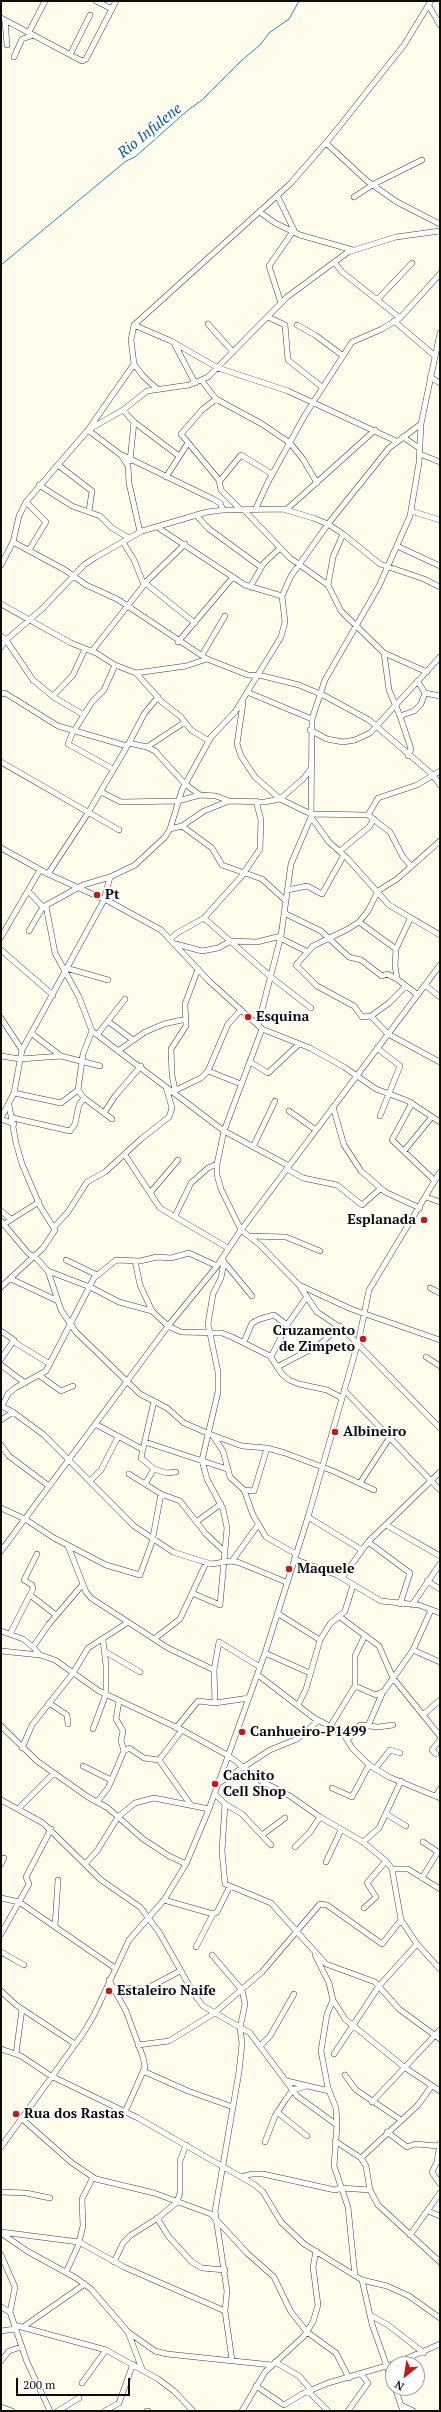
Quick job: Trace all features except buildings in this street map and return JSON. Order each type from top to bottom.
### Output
[{"type":"street","points":[[14,56],[22,39],[31,34],[45,1]]},
{"type":"street","points":[[96,1],[112,10]]},
{"type":"street","points":[[3,19],[71,54],[81,61],[85,60],[116,1]]},
{"type":"street","points":[[430,4],[440,25]]},
{"type":"street","points":[[157,389],[143,376],[134,364],[131,340],[134,325],[207,258],[278,197],[326,143],[404,45],[430,4]]},
{"type":"street","points":[[71,54],[90,15]]},
{"type":"street","points":[[3,19],[7,45]]},
{"type":"street","points":[[326,143],[403,207],[440,224]]},
{"type":"street","points":[[354,197],[374,184],[422,160]]},
{"type":"street","points":[[278,197],[294,232]]},
{"type":"street","points":[[261,213],[275,223],[294,232],[353,250]]},
{"type":"street","points":[[88,430],[123,410],[140,395],[157,389],[178,387],[202,381],[218,368],[281,303],[303,284],[353,250],[396,237],[440,231]]},
{"type":"street","points":[[281,303],[269,266],[294,232]]},
{"type":"street","points":[[335,262],[342,272],[378,299],[400,318]]},
{"type":"street","points":[[378,299],[412,263]]},
{"type":"street","points":[[256,508],[272,474],[313,402],[342,355],[354,339],[372,333],[400,318],[440,274]]},
{"type":"street","points":[[268,317],[285,325],[288,360],[322,387]]},
{"type":"street","points":[[394,321],[435,356]]},
{"type":"street","points":[[208,324],[233,352]]},
{"type":"street","points":[[134,325],[175,344],[218,368],[275,386],[375,430],[396,441]]},
{"type":"street","points":[[298,325],[315,335],[342,355]]},
{"type":"street","points":[[440,333],[421,424],[420,451],[411,511],[389,567],[356,627],[335,661],[320,694],[312,719],[310,730],[311,816],[291,864],[280,937],[260,1027],[250,1062],[224,1131],[217,1164],[217,1175],[221,1189],[241,1230],[299,1285],[316,1312],[340,1326],[440,1428]]},
{"type":"street","points":[[175,344],[195,383]]},
{"type":"street","points":[[1,565],[13,542],[19,516],[26,502],[39,485],[88,430],[134,364]]},
{"type":"street","points":[[430,377],[440,384]]},
{"type":"street","points":[[202,381],[216,399],[290,443],[303,459],[317,483]]},
{"type":"street","points":[[216,399],[182,431],[181,434],[219,482],[220,490],[298,564],[328,584],[341,611],[384,653],[427,672]]},
{"type":"street","points":[[123,410],[134,422],[179,456]]},
{"type":"street","points":[[134,422],[131,458],[128,466],[129,483],[140,532]]},
{"type":"street","points":[[29,931],[45,906],[78,888],[110,877],[135,865],[159,844],[170,829],[178,801],[185,784],[209,740],[235,712],[283,632],[285,622],[282,596],[298,564],[328,524],[396,441],[421,424]]},
{"type":"street","points":[[88,430],[121,455],[128,466]]},
{"type":"street","points":[[286,510],[375,430]]},
{"type":"street","points":[[403,437],[420,451],[440,462]]},
{"type":"street","points":[[166,477],[188,443]]},
{"type":"street","points":[[121,455],[131,458],[166,477],[213,499],[220,503],[223,510]]},
{"type":"street","points":[[219,482],[241,455],[272,474]]},
{"type":"street","points":[[58,465],[92,491],[89,511]]},
{"type":"street","points":[[39,485],[72,506],[89,511],[104,519],[112,528],[130,538]]},
{"type":"street","points":[[26,502],[46,522],[29,550]]},
{"type":"street","points":[[1,647],[6,640],[42,609],[90,560],[140,532],[196,515],[223,510],[256,508],[286,510],[328,524],[343,534],[380,564],[424,579],[440,587]]},
{"type":"street","points":[[411,511],[440,520]]},
{"type":"street","points":[[196,515],[209,529],[261,567]]},
{"type":"street","points":[[157,527],[185,544],[232,577],[250,587],[282,596]]},
{"type":"street","points":[[328,584],[333,557],[343,534]]},
{"type":"street","points":[[13,542],[74,575],[86,585],[127,606],[178,642],[207,659],[248,675],[287,681],[320,694],[368,720],[377,726],[408,756],[433,775],[440,785]]},
{"type":"street","points":[[123,542],[145,583],[196,622]]},
{"type":"street","points":[[92,651],[145,583],[185,544]]},
{"type":"street","points":[[397,546],[440,566]]},
{"type":"street","points":[[250,587],[261,567],[280,548]]},
{"type":"street","points":[[178,642],[232,577]]},
{"type":"street","points":[[1,604],[85,649],[136,673],[196,734],[209,740]]},
{"type":"street","points":[[202,655],[225,616]]},
{"type":"street","points":[[1,636],[6,640],[28,674],[53,696],[84,715]]},
{"type":"street","points":[[53,696],[73,675],[85,649]]},
{"type":"street","points":[[384,653],[388,690],[400,716],[411,749],[408,756]]},
{"type":"street","points":[[310,730],[334,741],[349,742],[377,726],[440,657]]},
{"type":"street","points":[[136,673],[186,666],[207,659]]},
{"type":"street","points":[[113,769],[68,744],[84,715],[104,690],[115,664]]},
{"type":"street","points":[[418,682],[425,692],[440,696]]},
{"type":"street","points":[[247,692],[312,719]]},
{"type":"street","points":[[400,716],[418,708],[425,692]]},
{"type":"street","points":[[1,694],[5,693],[58,726],[128,744],[147,747],[169,764],[185,784],[200,795]]},
{"type":"street","points":[[48,874],[101,792],[144,714],[158,697]]},
{"type":"street","points":[[244,698],[238,734],[239,751],[255,777],[280,800],[311,816],[329,842],[344,855],[389,905],[410,919],[440,935]]},
{"type":"street","points":[[147,747],[185,722]]},
{"type":"street","points":[[1,762],[119,830]]},
{"type":"street","points":[[101,792],[121,802],[178,801],[200,795],[216,796],[228,801],[280,800],[303,779],[310,770]]},
{"type":"street","points":[[368,815],[378,798],[416,785],[440,771]]},
{"type":"street","points":[[170,829],[182,826],[204,811],[228,801]]},
{"type":"street","points":[[170,939],[177,933],[204,918],[244,872],[262,845],[261,820],[256,801]]},
{"type":"street","points":[[311,816],[368,815],[390,832],[403,857],[411,866]]},
{"type":"street","points":[[340,851],[369,827],[374,819]]},
{"type":"street","points":[[182,826],[208,844],[222,865],[244,872],[267,882],[285,900]]},
{"type":"street","points":[[405,987],[390,1003],[371,1016],[362,1017],[354,1006],[321,989],[297,967],[296,963],[306,951],[329,937],[348,929],[359,922],[368,911],[378,891],[411,866],[440,840]]},
{"type":"street","points":[[1,848],[40,870],[104,900],[161,930],[198,969],[260,1027],[310,1048],[357,1075],[376,1089],[412,1103],[431,1118],[440,1122]]},
{"type":"street","points":[[287,890],[307,886],[322,894],[344,855]]},
{"type":"street","points":[[1,937],[40,870]]},
{"type":"street","points":[[14,1124],[1,1119],[14,1093],[22,1050],[104,900],[110,877]]},
{"type":"street","points":[[28,891],[45,906],[55,953],[79,997],[92,1031],[141,1066],[165,1086],[175,1091],[224,1131],[303,1178],[337,1185],[362,1205],[380,1188]]},
{"type":"street","points":[[284,913],[329,937],[349,957],[361,960],[382,976],[387,974],[397,979],[405,987],[418,995]]},
{"type":"street","points":[[204,918],[271,977],[311,1008]]},
{"type":"street","points":[[397,979],[395,965],[396,949],[410,919]]},
{"type":"street","points":[[359,922],[396,949]]},
{"type":"street","points":[[175,944],[202,950],[218,948],[231,941],[257,942],[280,937],[306,951]]},
{"type":"street","points":[[1,950],[53,995]]},
{"type":"street","points":[[192,1593],[220,1605],[227,1528],[221,1504],[207,1479],[202,1460],[207,1432],[217,1398],[218,1384],[211,1334],[208,1324],[212,1298],[220,1283],[223,1260],[228,1248],[241,1230],[377,1048],[439,968]]},
{"type":"street","points":[[65,969],[108,980]]},
{"type":"street","points":[[175,1091],[172,1075],[171,1049],[185,1028],[185,1004],[198,969]]},
{"type":"street","points":[[425,985],[440,997]]},
{"type":"street","points":[[97,1035],[125,999]]},
{"type":"street","points":[[175,1091],[201,1078],[208,1071],[228,1024],[241,1010]]},
{"type":"street","points":[[371,1016],[388,1034],[440,1062]]},
{"type":"street","points":[[1,1018],[22,1050]]},
{"type":"street","points":[[118,1051],[145,1032],[164,1024],[186,1019]]},
{"type":"street","points":[[108,1022],[133,1040]]},
{"type":"street","points":[[92,1031],[81,1061],[78,1090],[84,1098],[112,1119]]},
{"type":"street","points":[[31,1033],[61,1056]]},
{"type":"street","points":[[250,1062],[268,1073],[298,1044]]},
{"type":"street","points":[[377,1048],[400,1066],[380,1116]]},
{"type":"street","points":[[1,1056],[20,1060],[61,1056],[100,1066]]},
{"type":"street","points":[[104,1113],[115,1096],[141,1066]]},
{"type":"street","points":[[208,1071],[241,1084]]},
{"type":"street","points":[[54,1227],[68,1212],[87,1182],[104,1172],[125,1155],[141,1138],[171,1116],[171,1103],[165,1086]]},
{"type":"street","points":[[14,1093],[61,1104],[78,1090]]},
{"type":"street","points":[[13,1118],[70,1131],[75,1124],[79,1105],[84,1098]]},
{"type":"street","points":[[253,1147],[275,1101]]},
{"type":"street","points":[[412,1103],[392,1140],[435,1181]]},
{"type":"street","points":[[1,1287],[49,1242],[55,1233],[54,1227],[46,1217],[39,1202],[18,1152],[13,1118],[9,1105]]},
{"type":"street","points":[[333,1107],[338,1129],[347,1153],[361,1171],[380,1188],[392,1196],[420,1208]]},
{"type":"street","points":[[289,1112],[316,1130]]},
{"type":"street","points":[[404,1151],[431,1118]]},
{"type":"street","points":[[125,1155],[160,1208],[228,1248]]},
{"type":"street","points":[[150,1193],[178,1160]]},
{"type":"street","points":[[175,1216],[191,1183],[208,1168],[217,1164]]},
{"type":"street","points":[[1,2147],[94,2015],[109,1980],[129,1940],[164,1900],[186,1864],[215,1794],[265,1653],[286,1582],[308,1517],[358,1344],[365,1313],[368,1290],[372,1281],[420,1208],[440,1172]]},
{"type":"street","points":[[426,1197],[440,1202]]},
{"type":"street","points":[[39,1202],[2,1225],[28,1253],[48,1271],[90,1287],[119,1302],[152,1311]]},
{"type":"street","points":[[1,1211],[11,1219]]},
{"type":"street","points":[[249,1236],[286,1237],[320,1251]]},
{"type":"street","points":[[217,1266],[189,1253],[172,1258],[135,1261],[116,1260],[96,1275],[50,1364],[40,1376],[10,1392],[2,1406],[13,1412],[44,1435],[134,1526],[153,1537],[173,1552],[206,1563],[240,1563],[286,1582]]},
{"type":"street","points":[[66,1260],[96,1275]]},
{"type":"street","points":[[1,1550],[128,1383],[168,1326],[223,1260]]},
{"type":"street","points":[[223,1260],[252,1296]]},
{"type":"street","points":[[135,1261],[140,1285],[152,1311],[168,1326],[186,1333],[222,1333],[244,1342],[271,1357],[277,1368],[289,1380],[299,1384],[327,1390],[342,1398]]},
{"type":"street","points":[[48,1271],[62,1314],[70,1326],[128,1383],[154,1402],[167,1408],[184,1423],[242,1446],[267,1448],[322,1467],[374,1490]]},
{"type":"street","points":[[11,1279],[58,1301]]},
{"type":"street","points":[[299,1285],[365,1313],[440,1340]]},
{"type":"street","points":[[430,1288],[440,1293]]},
{"type":"street","points":[[271,1357],[287,1324],[306,1298]]},
{"type":"street","points":[[244,1342],[252,1323],[260,1318],[274,1315],[287,1324]]},
{"type":"street","points":[[277,1368],[319,1345],[340,1326]]},
{"type":"street","points":[[1,1331],[14,1340],[14,1342],[50,1364]]},
{"type":"street","points":[[1,1359],[14,1342]]},
{"type":"street","points":[[426,1357],[440,1366]]},
{"type":"street","points":[[1,1365],[25,1383]]},
{"type":"street","points":[[40,1376],[61,1391],[73,1386]]},
{"type":"street","points":[[344,1390],[440,1490]]},
{"type":"street","points":[[154,1402],[142,1450],[142,1459],[154,1469],[174,1474],[176,1472]]},
{"type":"street","points":[[1,1420],[13,1412]]},
{"type":"street","points":[[96,1425],[142,1450]]},
{"type":"street","points":[[212,1435],[223,1451],[230,1477],[244,1490],[258,1526],[266,1537],[295,1557],[342,1578],[382,1601],[412,1604],[440,1613]]},
{"type":"street","points":[[90,1481],[101,1470],[118,1437]]},
{"type":"street","points":[[360,1483],[390,1437]]},
{"type":"street","points":[[145,1442],[227,1469]]},
{"type":"street","points":[[1,1445],[9,1456],[49,1486]]},
{"type":"street","points":[[244,1490],[254,1491],[267,1448]]},
{"type":"street","points":[[145,1484],[154,1469]]},
{"type":"street","points":[[342,1578],[368,1542],[440,1472]]},
{"type":"street","points":[[128,1474],[161,1494],[180,1501],[196,1522],[225,1552]]},
{"type":"street","points":[[1,1508],[25,1519],[68,1546],[115,1569],[140,1575],[148,1557],[161,1494]]},
{"type":"street","points":[[196,1522],[221,1504]]},
{"type":"street","points":[[308,1517],[362,1550]]},
{"type":"street","points":[[386,1525],[440,1557]]},
{"type":"street","points":[[232,1562],[258,1526]]},
{"type":"street","points":[[368,1542],[410,1573],[400,1604]]},
{"type":"street","points":[[68,1546],[83,1584],[91,1598],[127,1623],[188,1660],[214,1670]]},
{"type":"street","points":[[10,1634],[30,1595],[33,1586],[24,1580],[37,1554]]},
{"type":"street","points":[[154,1639],[178,1622],[206,1563]]},
{"type":"street","points":[[412,1604],[440,1564]]},
{"type":"street","points":[[427,1581],[440,1590]]},
{"type":"street","points":[[33,1647],[56,1615],[83,1584]]},
{"type":"street","points":[[298,1705],[306,1689],[320,1640],[330,1624],[340,1617],[349,1602],[353,1585]]},
{"type":"street","points":[[30,1595],[56,1615]]},
{"type":"street","points":[[368,1726],[382,1694],[413,1650],[431,1610]]},
{"type":"street","points":[[277,1613],[320,1640]]},
{"type":"street","points":[[340,1617],[366,1635],[382,1650],[393,1678],[424,1714],[440,1736]]},
{"type":"street","points":[[22,1748],[32,1725],[72,1673],[88,1648],[103,1640],[127,1623]]},
{"type":"street","points":[[1,1631],[23,1640],[33,1647],[40,1655]]},
{"type":"street","points":[[331,1725],[355,1686],[355,1656],[366,1635]]},
{"type":"street","points":[[93,1729],[106,1694],[103,1640]]},
{"type":"street","points":[[216,1703],[214,1670],[218,1644],[221,1642],[260,1667]]},
{"type":"street","points":[[413,1650],[440,1662]]},
{"type":"street","points":[[1,1651],[40,1655],[55,1660],[99,1692],[182,1730],[229,1756],[261,1781],[290,1796],[320,1818],[363,1842],[386,1861],[392,1869],[394,1888],[401,1920],[417,1944],[440,1970]]},
{"type":"street","points":[[104,1651],[140,1672]]},
{"type":"street","points":[[265,1653],[310,1673]]},
{"type":"street","points":[[258,1675],[318,1721],[331,1725],[348,1740],[355,1752],[375,1769],[438,1797],[440,1788]]},
{"type":"street","points":[[355,1686],[376,1695],[382,1694]]},
{"type":"street","points":[[176,1728],[198,1701],[216,1703],[250,1698]]},
{"type":"street","points":[[424,1714],[440,1700]]},
{"type":"street","points":[[119,1701],[116,1719],[123,1731],[121,1741],[124,1751]]},
{"type":"street","points":[[49,1703],[68,1715],[68,1724]]},
{"type":"street","points":[[219,1783],[270,1750],[297,1739],[318,1721]]},
{"type":"street","points":[[348,1740],[360,1725],[378,1728],[393,1725]]},
{"type":"street","points":[[1,1726],[22,1748],[54,1773],[118,1817],[131,1830],[156,1847],[186,1864]]},
{"type":"street","points":[[159,1760],[182,1730]]},
{"type":"street","points":[[436,1754],[432,1750],[440,1740]]},
{"type":"street","points":[[97,1802],[111,1780],[124,1751],[129,1748],[144,1758],[159,1760],[190,1804]]},
{"type":"street","points":[[375,1769],[390,1750],[400,1752]]},
{"type":"street","points":[[332,1788],[352,1797],[369,1765]]},
{"type":"street","points":[[83,1766],[111,1780]]},
{"type":"street","points":[[18,1809],[54,1773]]},
{"type":"street","points":[[363,1842],[379,1828],[401,1781]]},
{"type":"street","points":[[215,1794],[225,1804],[242,1814],[271,1844]]},
{"type":"street","points":[[85,1864],[97,1851],[118,1817],[135,1803],[154,1798],[209,1809]]},
{"type":"street","points":[[1,1800],[43,1823],[114,1891],[140,1907],[159,1932],[180,1971],[203,2006],[213,2014],[250,2033],[261,2045],[293,2090],[312,2108],[337,2125]]},
{"type":"street","points":[[225,1804],[222,1851],[225,1881],[230,1886],[271,1903],[326,1964],[369,1979],[379,1986],[399,2009],[440,2039]]},
{"type":"street","points":[[386,1814],[406,1826]]},
{"type":"street","points":[[262,1835],[285,1818]]},
{"type":"street","points":[[295,1847],[310,1832],[320,1818]]},
{"type":"street","points":[[1,1934],[29,1884],[26,1877],[51,1830]]},
{"type":"street","points":[[326,1862],[341,1830]]},
{"type":"street","points":[[422,1878],[438,1852],[423,1842]]},
{"type":"street","points":[[1,1864],[4,1858]]},
{"type":"street","points":[[364,1908],[376,1897],[368,1883],[386,1861]]},
{"type":"street","points":[[392,1869],[408,1869],[440,1889]]},
{"type":"street","points":[[55,1926],[58,1880]]},
{"type":"street","points":[[196,1947],[213,1914],[217,1912],[230,1886]]},
{"type":"street","points":[[1,1898],[19,1902],[115,1968]]},
{"type":"street","points":[[164,1900],[213,1914]]},
{"type":"street","points":[[138,2045],[170,2041],[213,2014],[262,1972],[296,1931],[322,1903],[382,1944],[401,1920]]},
{"type":"street","points":[[334,2054],[379,1986],[417,1944]]},
{"type":"street","points":[[313,1951],[328,1983],[333,2000],[352,2026],[431,2087],[440,2091]]},
{"type":"street","points":[[1,1952],[24,1965]]},
{"type":"street","points":[[212,1955],[242,1990],[245,2008],[240,2028],[242,2043],[239,2072],[222,2167],[215,2218],[225,2270],[227,2291],[225,2311],[232,2360]]},
{"type":"street","points":[[113,1988],[146,1989],[180,1971]]},
{"type":"street","points":[[109,1980],[126,2011],[143,2057],[143,2071],[125,2112]]},
{"type":"street","points":[[1,1991],[22,2009],[75,2044]]},
{"type":"street","points":[[261,2045],[270,2036],[294,1994]]},
{"type":"street","points":[[333,2000],[327,2014],[321,2051],[329,2091],[336,2108],[337,2125],[334,2166],[348,2207],[355,2276]]},
{"type":"street","points":[[16,2054],[22,2009]]},
{"type":"street","points":[[372,2102],[440,2030]]},
{"type":"street","points":[[1,2049],[16,2054],[51,2076],[125,2112],[241,2177],[260,2189],[281,2222],[304,2244],[362,2280],[387,2286],[410,2296],[440,2318]]},
{"type":"street","points":[[143,2071],[188,2091],[233,2106]]},
{"type":"street","points":[[345,2075],[356,2090],[401,2120]]},
{"type":"street","points":[[287,2081],[329,2091]]},
{"type":"street","points":[[265,2142],[277,2112],[293,2090],[306,2086]]},
{"type":"street","points":[[361,2158],[421,2102],[431,2087]]},
{"type":"street","points":[[277,2112],[307,2136]]},
{"type":"street","points":[[21,2118],[72,2163],[93,2177],[113,2184],[154,2193],[206,2211],[215,2218],[247,2253],[274,2277],[287,2305],[308,2332],[336,2353],[349,2378]]},
{"type":"street","points":[[388,2132],[407,2147],[415,2144],[439,2145],[437,2162],[432,2172],[440,2184]]},
{"type":"street","points":[[335,2141],[361,2158],[366,2166],[370,2190],[378,2205],[440,2262]]},
{"type":"street","points":[[114,2262],[123,2243],[131,2235],[157,2218],[177,2202],[180,2193],[178,2180],[180,2157],[186,2145]]},
{"type":"street","points":[[241,2177],[252,2174],[263,2174],[335,2190],[342,2188],[370,2190]]},
{"type":"street","points":[[66,2272],[79,2242],[83,2226],[82,2199],[93,2177]]},
{"type":"street","points":[[1,2192],[26,2193],[50,2198]]},
{"type":"street","points":[[410,2235],[440,2192]]},
{"type":"street","points":[[428,2211],[440,2216]]},
{"type":"street","points":[[157,2218],[169,2237],[192,2262],[202,2268],[225,2270]]},
{"type":"street","points":[[1,2233],[79,2242],[114,2262],[225,2311]]},
{"type":"street","points":[[1,2233],[27,2251],[85,2284],[102,2300],[128,2332],[155,2351],[167,2354],[273,2364],[296,2373],[309,2391],[328,2411]]},
{"type":"street","points":[[242,2411],[256,2386],[273,2364],[308,2332],[316,2314],[318,2305],[313,2267],[316,2251]]},
{"type":"street","points":[[1,2255],[15,2287],[10,2312],[21,2347],[50,2411]]},
{"type":"street","points":[[362,2280],[370,2315],[385,2363]]},
{"type":"street","points":[[23,2327],[85,2284]]},
{"type":"street","points":[[1,2307],[10,2312]]},
{"type":"street","points":[[370,2315],[388,2325],[424,2352]]},
{"type":"street","points":[[1,2331],[15,2327],[23,2327],[106,2350],[136,2364],[174,2391],[190,2410]]},
{"type":"street","points":[[105,2411],[119,2403],[136,2364],[128,2332]]},
{"type":"street","points":[[132,2344],[138,2340]]},
{"type":"street","points":[[414,2356],[440,2344]]},
{"type":"street","points":[[1,2361],[9,2351],[21,2347]]},
{"type":"street","points":[[82,2383],[106,2350]]},
{"type":"street","points":[[256,2386],[284,2405],[309,2391],[385,2366]]},
{"type":"street","points":[[348,2411],[368,2383],[361,2374]]},
{"type":"street","points":[[398,2396],[403,2411]]},
{"type":"street","points":[[58,2411],[79,2398]]},
{"type":"street","points":[[402,2405],[413,2411]]},
{"type":"street","points":[[2,2409],[12,2411]]},
{"type":"waterway","name":"Rio Infulene","points":[[1,265],[126,161],[135,157],[188,110],[202,100],[241,61],[260,45],[269,33],[289,19],[299,1]]},
{"type":"place","name":"Pt","points":[[97,895]]},
{"type":"place","name":"Esquina","points":[[248,1017]]},
{"type":"place","name":"Esplanada","points":[[424,1220]]},
{"type":"place","name":"Cruzamento de Zimpeto","points":[[363,1339]]},
{"type":"place","name":"Albineiro","points":[[335,1432]]},
{"type":"place","name":"Maquele","points":[[289,1569]]},
{"type":"place","name":"Canhueiro-P1499","points":[[242,1732]]},
{"type":"place","name":"Cachito Cell Shop","points":[[215,1784]]},
{"type":"place","name":"Estaleiro Naife","points":[[109,1991]]},
{"type":"place","name":"Rua dos Rastas","points":[[16,2114]]}]
